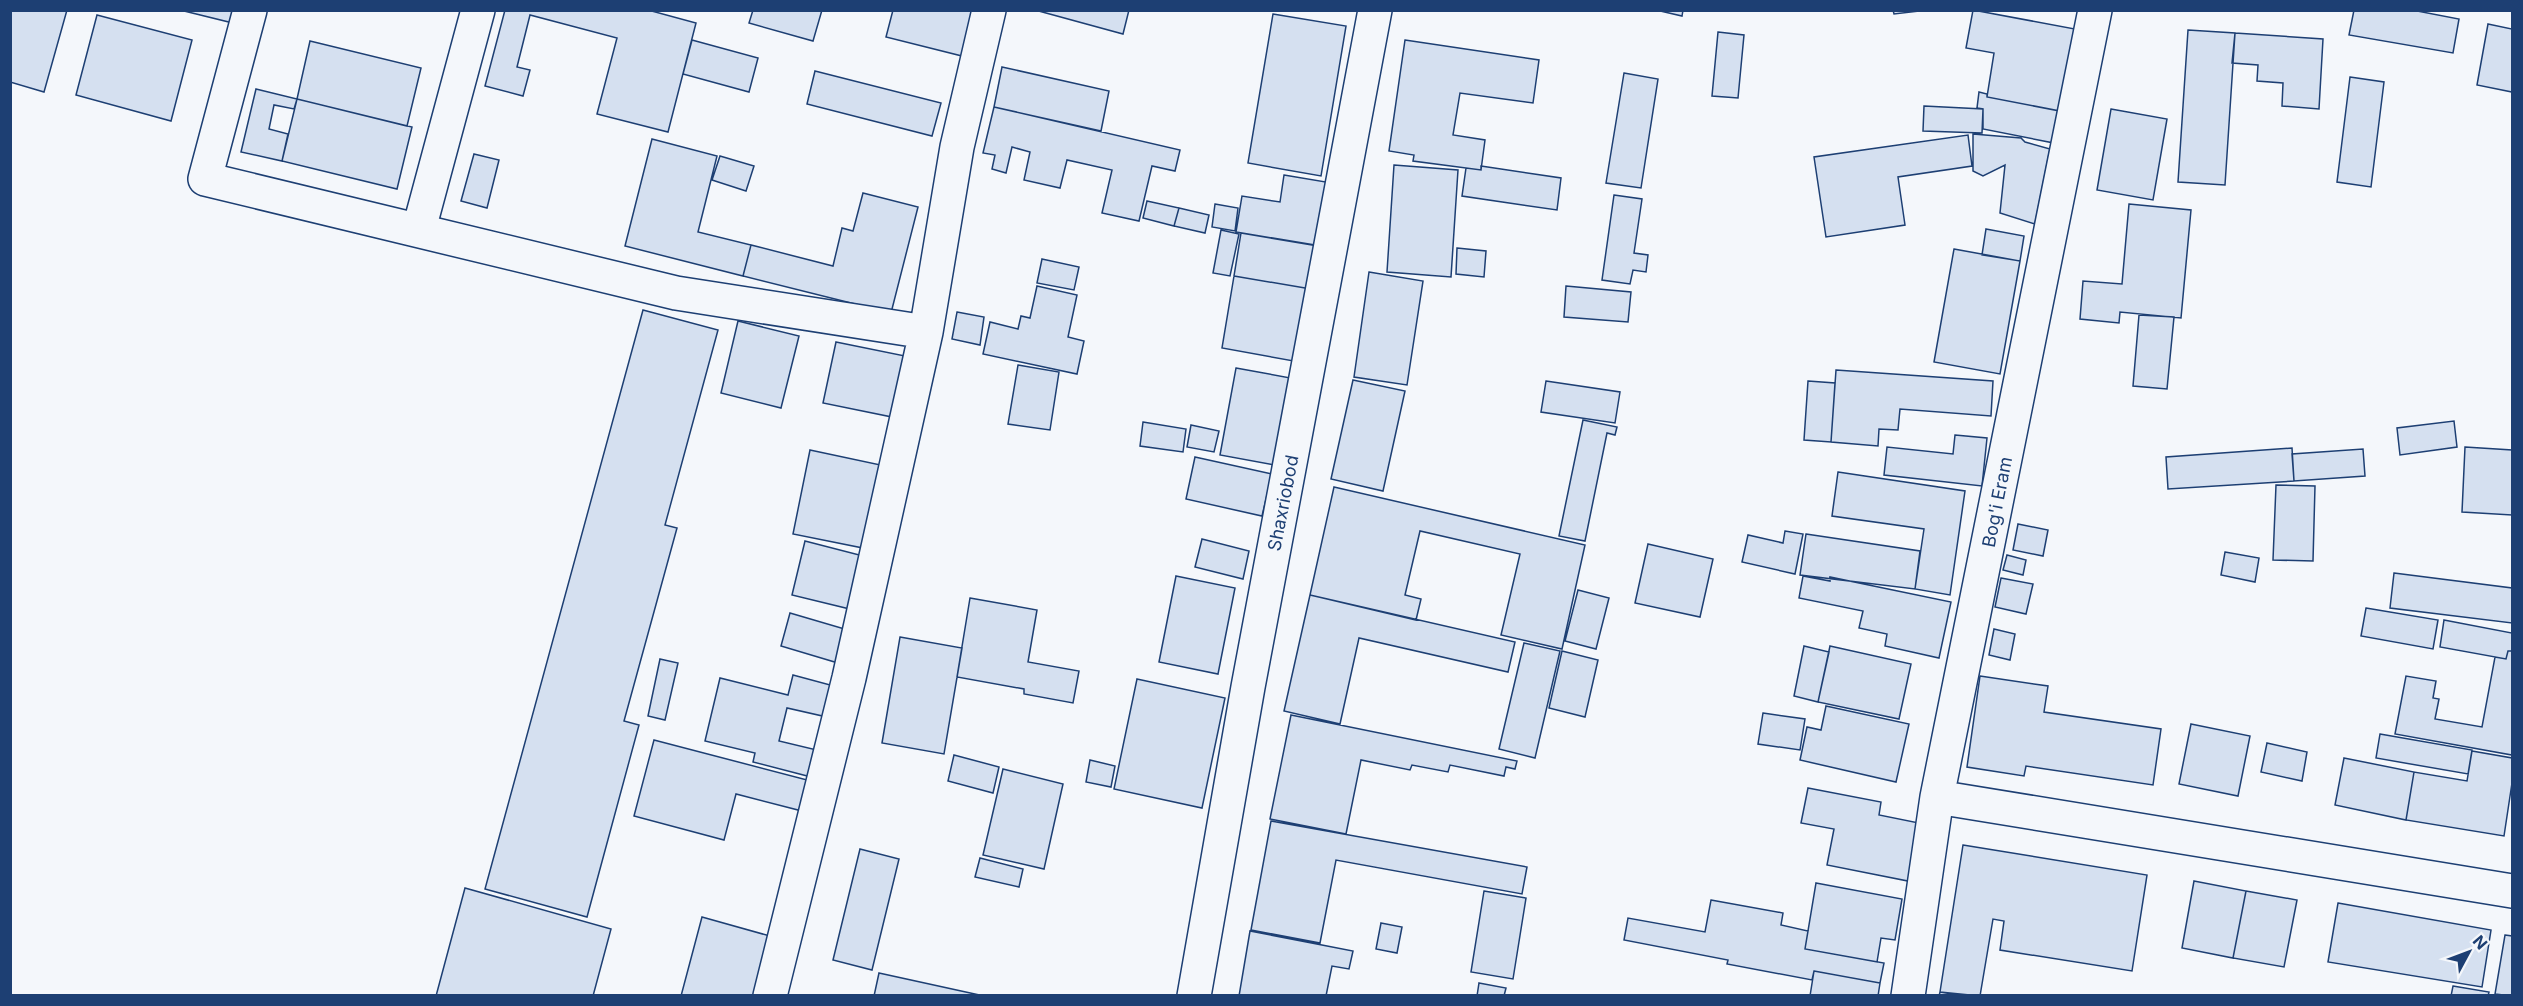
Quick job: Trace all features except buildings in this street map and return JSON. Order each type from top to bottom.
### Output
[{"type":"street","points":[[250,10],[205,179],[676,293],[926,332]]},
{"type":"street","points":[[419,229],[478,10]]},
{"type":"street","points":[[770,996],[849,678],[926,332],[957,147],[989,10]]},
{"type":"street","name":"Shaxriobod","points":[[1194,996],[1250,676],[1375,10]]},
{"type":"street","name":"Bog'i Eram","points":[[1908,996],[1937,797],[2095,10]]},
{"type":"street","points":[[1937,797],[2512,891]]}]
